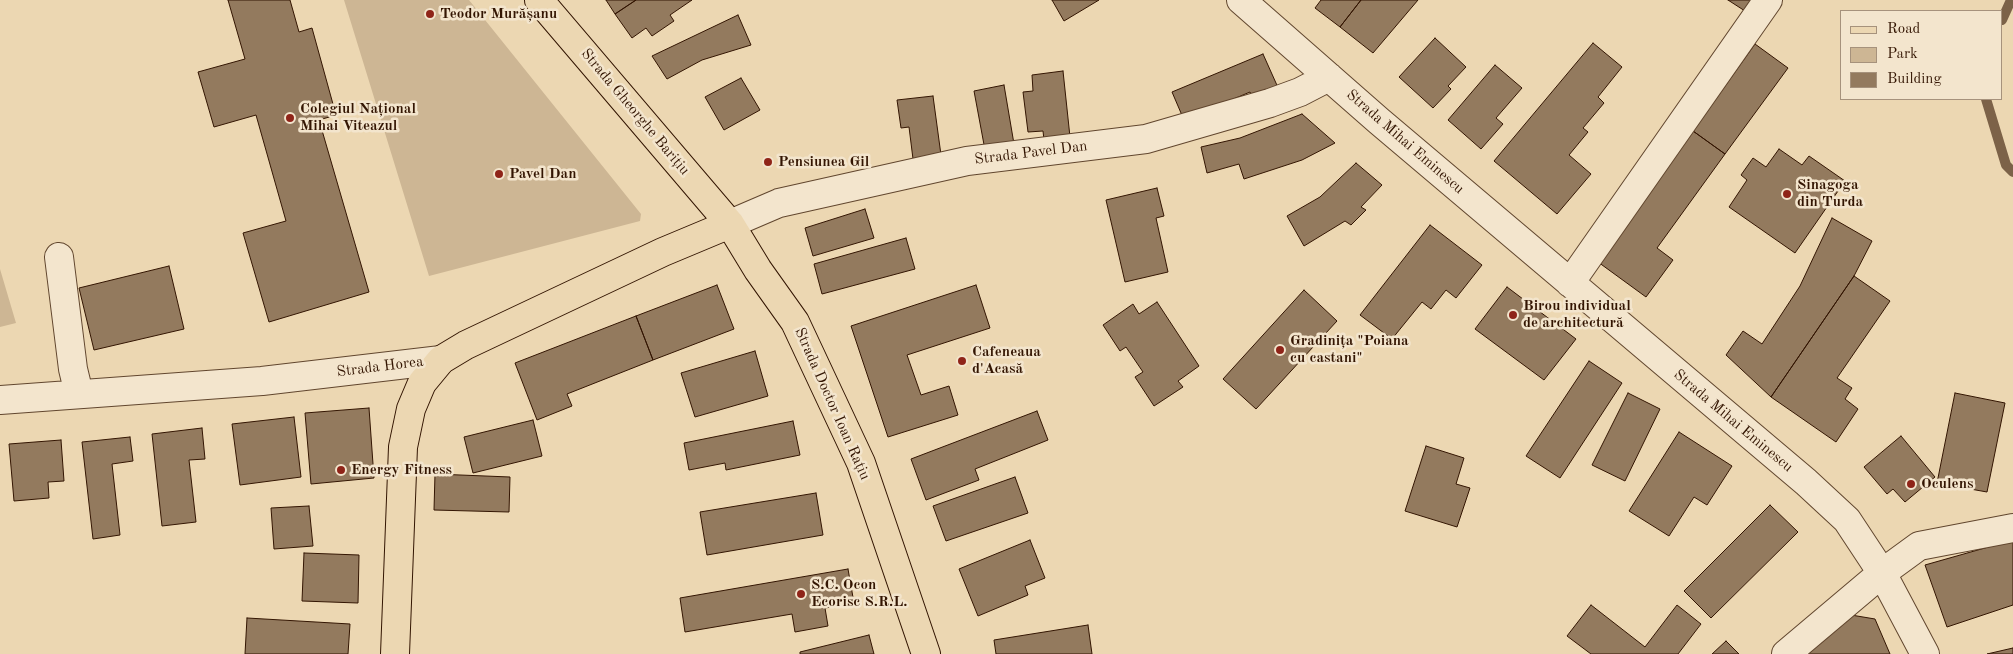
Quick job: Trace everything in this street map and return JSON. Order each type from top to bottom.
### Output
[{"type":"main road","name":"Strada Gheorghe Barițiu","points":[[539,0],[730,224]]},
{"type":"main road","name":"Strada Horea","points":[[441,360],[466,345],[663,252],[730,224]]},
{"type":"main road","name":"Strada Doctor Ioan Rațiu","points":[[730,224],[758,270],[795,322],[859,457],[926,654]]},
{"type":"main road","points":[[396,654],[403,447],[411,409],[422,383],[441,360]]},
{"type":"street","name":"Strada Mihai Eminescu","points":[[1241,0],[1847,520],[1882,573],[1925,654]]},
{"type":"street","points":[[1570,283],[1768,0]]},
{"type":"street","name":"Strada Pavel Dan","points":[[730,224],[779,203],[967,161],[1146,139],[1270,103],[1300,92],[1330,77]]},
{"type":"street","points":[[60,257],[73,368],[79,394]]},
{"type":"street","name":"Strada Horea","points":[[0,400],[262,381],[441,360]]},
{"type":"street","points":[[1786,654],[1882,573],[1918,546],[2013,528]]},
{"type":"green space","points":[[344,0],[469,0],[641,214],[640,221],[429,276]]},
{"type":"green space","points":[[0,269],[16,323],[0,327]]},
{"type":"building","points":[[228,0],[290,0],[299,32],[312,28],[336,115],[319,120],[369,292],[269,322],[243,233],[286,221],[256,115],[214,127],[198,72],[245,59]]},
{"type":"building","points":[[606,0],[636,0],[615,14]]},
{"type":"building","points":[[636,0],[692,0],[670,15],[674,21],[652,36],[646,28],[632,38],[615,14]]},
{"type":"building","points":[[1052,0],[1099,0],[1064,21]]},
{"type":"building","points":[[1321,0],[1361,0],[1340,27],[1315,8]]},
{"type":"building","points":[[1361,0],[1418,0],[1373,53],[1340,27]]},
{"type":"building","points":[[1728,0],[1752,0],[1745,11]]},
{"type":"building","points":[[738,15],[751,45],[702,60],[667,79],[652,56]]},
{"type":"building","points":[[1435,38],[1466,67],[1448,86],[1451,89],[1433,108],[1399,77]]},
{"type":"building","points":[[1593,43],[1622,67],[1598,97],[1604,103],[1583,128],[1588,132],[1569,155],[1591,174],[1557,214],[1494,161]]},
{"type":"building","points":[[1755,44],[1788,68],[1725,154],[1693,131]]},
{"type":"building","points":[[1263,54],[1280,92],[1255,103],[1250,92],[1184,120],[1172,92]]},
{"type":"building","points":[[1495,65],[1522,88],[1496,118],[1503,124],[1481,149],[1448,120]]},
{"type":"building","points":[[1063,71],[1070,137],[1044,140],[1043,131],[1028,132],[1023,92],[1033,91],[1032,75]]},
{"type":"building","points":[[741,78],[760,110],[724,130],[705,97]]},
{"type":"building","points":[[1004,85],[1014,144],[985,150],[974,91]]},
{"type":"building","points":[[933,96],[941,155],[913,159],[909,127],[901,128],[897,100]]},
{"type":"building","points":[[1302,114],[1335,143],[1302,160],[1244,179],[1239,164],[1207,173],[1201,147],[1240,138]]},
{"type":"building","points":[[1693,131],[1725,154],[1657,248],[1673,260],[1646,297],[1598,262]]},
{"type":"building","name":"Sinagoga din Turda","points":[[1779,149],[1802,165],[1809,156],[1845,181],[1795,253],[1729,207],[1747,180],[1741,175],[1753,158],[1766,167]]},
{"type":"building","points":[[1356,163],[1382,185],[1361,207],[1366,210],[1351,225],[1345,221],[1304,246],[1287,216],[1320,197]]},
{"type":"building","points":[[1157,188],[1164,216],[1156,218],[1168,272],[1125,282],[1106,200]]},
{"type":"building","points":[[865,209],[874,238],[813,256],[805,228]]},
{"type":"building","points":[[1832,218],[1872,241],[1854,276],[1771,397],[1726,355],[1743,331],[1762,344],[1800,286]]},
{"type":"building","points":[[1430,225],[1482,265],[1456,298],[1446,290],[1431,309],[1422,302],[1392,339],[1360,315]]},
{"type":"building","points":[[906,238],[915,269],[822,294],[814,264]]},
{"type":"building","points":[[169,266],[184,329],[94,350],[79,288]]},
{"type":"building","points":[[1854,276],[1890,301],[1837,378],[1852,388],[1845,399],[1858,409],[1836,442],[1771,397]]},
{"type":"building","points":[[717,285],[734,329],[653,360],[636,316]]},
{"type":"building","points":[[976,285],[990,328],[907,355],[921,395],[949,386],[958,415],[888,437],[851,326]]},
{"type":"building","points":[[1507,287],[1576,339],[1544,380],[1475,329]]},
{"type":"building","name":"Gradinița \"Poiana cu castani\"","points":[[1304,290],[1337,321],[1256,409],[1223,379]]},
{"type":"building","points":[[1157,302],[1199,366],[1178,381],[1183,387],[1154,406],[1135,377],[1143,372],[1126,347],[1120,351],[1103,325],[1133,304],[1139,314]]},
{"type":"building","points":[[636,316],[653,360],[567,394],[572,406],[537,420],[515,363]]},
{"type":"building","points":[[755,351],[768,396],[695,417],[681,373]]},
{"type":"building","points":[[1589,361],[1622,383],[1560,478],[1526,456]]},
{"type":"building","points":[[1628,393],[1660,409],[1625,481],[1592,465]]},
{"type":"building","points":[[1955,393],[2005,403],[1987,492],[1937,483]]},
{"type":"building","points":[[369,408],[374,478],[311,484],[305,413]]},
{"type":"building","points":[[1037,411],[1048,440],[975,469],[979,480],[926,500],[911,459]]},
{"type":"building","points":[[294,417],[301,477],[240,485],[232,424]]},
{"type":"building","points":[[533,420],[542,456],[473,473],[464,437]]},
{"type":"building","points":[[793,421],[800,455],[726,470],[725,463],[689,470],[684,443]]},
{"type":"building","points":[[202,428],[205,459],[189,460],[196,522],[162,526],[152,434]]},
{"type":"building","points":[[1679,432],[1732,466],[1707,505],[1694,497],[1669,536],[1629,511]]},
{"type":"building","points":[[1901,436],[1935,477],[1905,502],[1893,489],[1887,494],[1864,467]]},
{"type":"building","points":[[130,437],[133,461],[112,464],[120,535],[93,539],[82,442]]},
{"type":"building","points":[[61,440],[64,481],[48,482],[49,498],[14,501],[9,444]]},
{"type":"building","points":[[1426,446],[1464,458],[1456,484],[1470,488],[1457,527],[1405,511]]},
{"type":"building","points":[[435,474],[510,477],[509,512],[434,510]]},
{"type":"building","points":[[1015,477],[1028,513],[946,541],[933,506]]},
{"type":"building","points":[[816,493],[823,535],[707,555],[700,512]]},
{"type":"building","points":[[1770,505],[1798,532],[1711,618],[1684,591]]},
{"type":"building","points":[[309,506],[313,546],[274,549],[271,508]]},
{"type":"building","points":[[1030,540],[1045,578],[1025,586],[1028,595],[978,616],[959,569]]},
{"type":"building","points":[[2013,540],[2013,605],[1947,627],[1925,565]]},
{"type":"building","points":[[304,553],[359,555],[358,603],[302,601]]},
{"type":"building","points":[[848,569],[854,603],[825,608],[828,626],[795,632],[792,614],[685,632],[680,598]]},
{"type":"building","points":[[1591,605],[1645,647],[1677,605],[1701,624],[1678,654],[1591,654],[1567,636]]},
{"type":"building","points":[[1851,615],[1875,619],[1890,654],[1805,654]]},
{"type":"building","points":[[247,618],[350,624],[348,654],[245,654]]},
{"type":"building","points":[[1088,625],[1092,654],[996,654],[994,640]]},
{"type":"building","points":[[869,635],[874,654],[800,654],[800,652]]},
{"type":"building","points":[[1726,641],[1739,654],[1712,654]]},
{"type":"building","points":[[2013,648],[2013,654],[1987,654]]},
{"type":"waterway","points":[[2003,18],[2011,0]]},
{"type":"waterway","points":[[1986,100],[2006,165],[2013,172]]},
{"type":"place","name":"Teodor Murășanu","points":[[430,14]]},
{"type":"place","name":"Colegiul Național Mihai Viteazul","points":[[290,118]]},
{"type":"place","name":"Pensiunea Gil","points":[[768,162]]},
{"type":"place","name":"Pavel Dan","points":[[499,174]]},
{"type":"place","name":"Sinagoga din Turda","points":[[1787,194]]},
{"type":"place","name":"Birou individual de architectură","points":[[1513,315]]},
{"type":"place","name":"Gradinița \"Poiana cu castani\"","points":[[1280,350]]},
{"type":"place","name":"Cafeneaua d'Acasă","points":[[962,361]]},
{"type":"place","name":"Energy Fitness","points":[[341,470]]},
{"type":"place","name":"Oculens","points":[[1911,484]]},
{"type":"place","name":"S.C. Ocon Ecorisc S.R.L.","points":[[801,594]]}]
